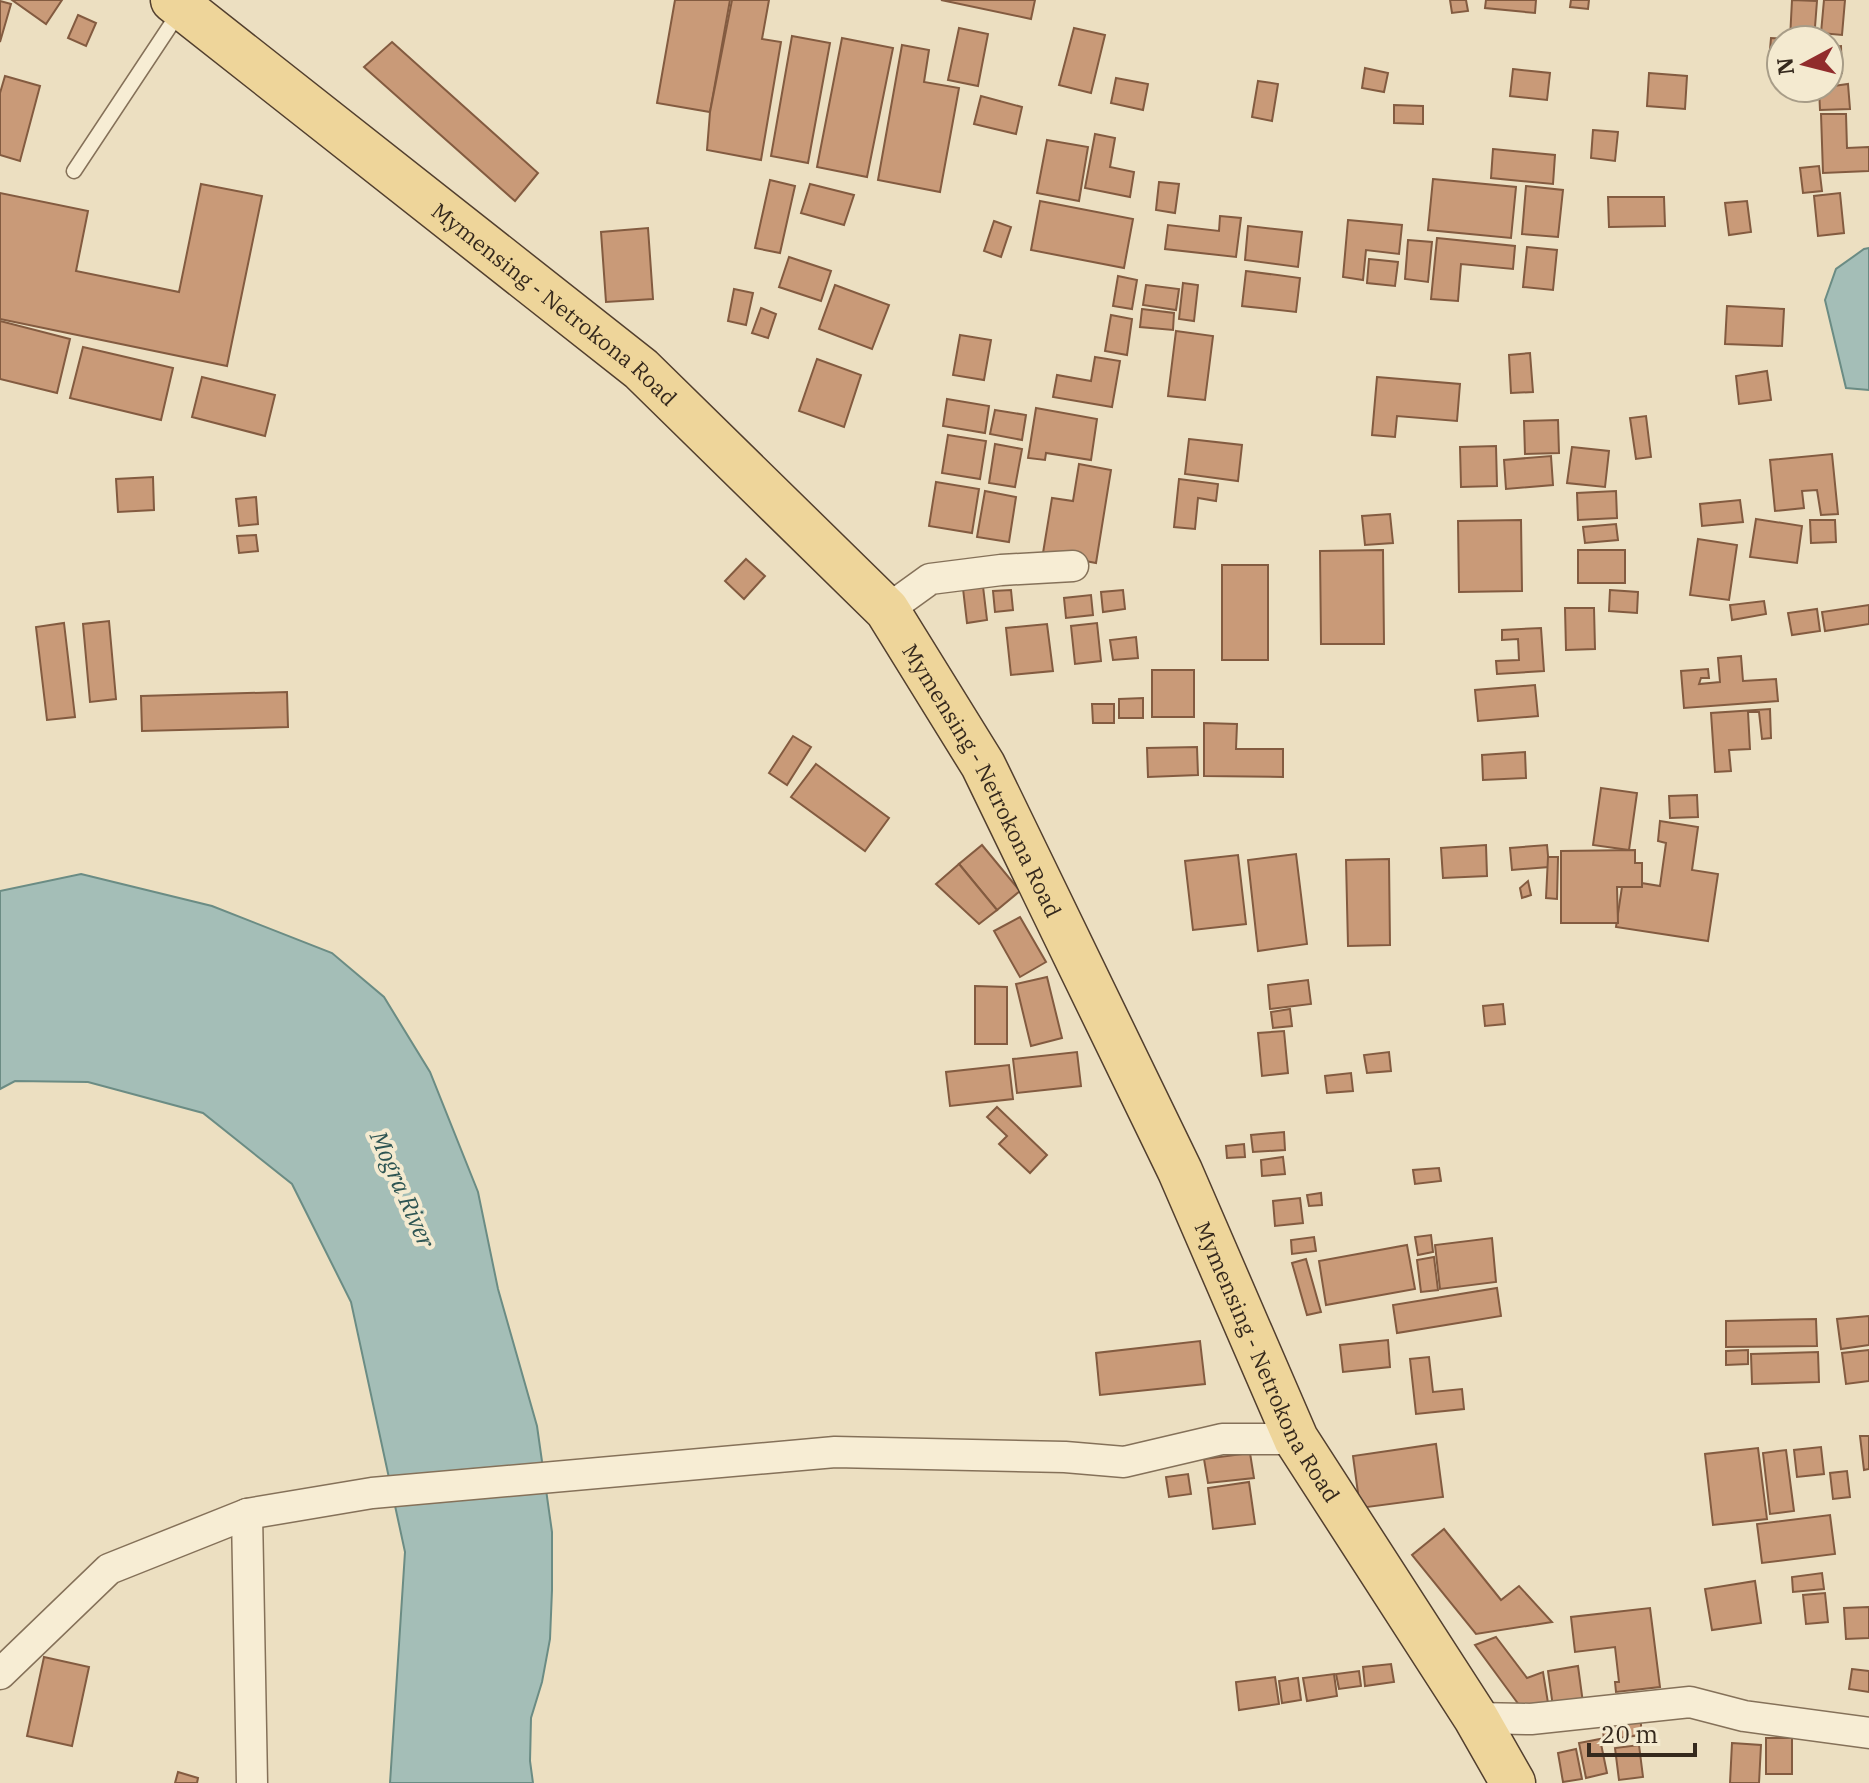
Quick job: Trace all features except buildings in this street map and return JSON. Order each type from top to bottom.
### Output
[{"type":"main road","name":"Mymensing - Netrokona Road","points":[[178,4],[641,369],[887,610],[983,765],[1180,1171],[1296,1439],[1476,1718],[1513,1783]]},
{"type":"street","points":[[887,610],[930,579],[1001,570],[1073,566]]},
{"type":"street","points":[[0,1674],[109,1569],[247,1514],[372,1493],[835,1452],[1065,1457],[1124,1462],[1222,1439],[1296,1439]]},
{"type":"street","points":[[247,1514],[252,1783]]},
{"type":"street","points":[[1476,1718],[1531,1719],[1690,1702],[1744,1716],[1869,1733]]},
{"type":"lane","points":[[74,171],[178,4]]},
{"type":"water","points":[[1869,248],[1869,390],[1846,388],[1825,300],[1836,269]]},
{"type":"water","name":"Mogra River","points":[[81,874],[212,906],[332,953],[384,997],[430,1072],[478,1192],[498,1289],[537,1426],[552,1532],[552,1590],[550,1639],[531,1718],[533,1783],[390,1783],[405,1552],[351,1302],[292,1184],[203,1113],[88,1082],[15,1081],[0,1089],[0,891]]}]
